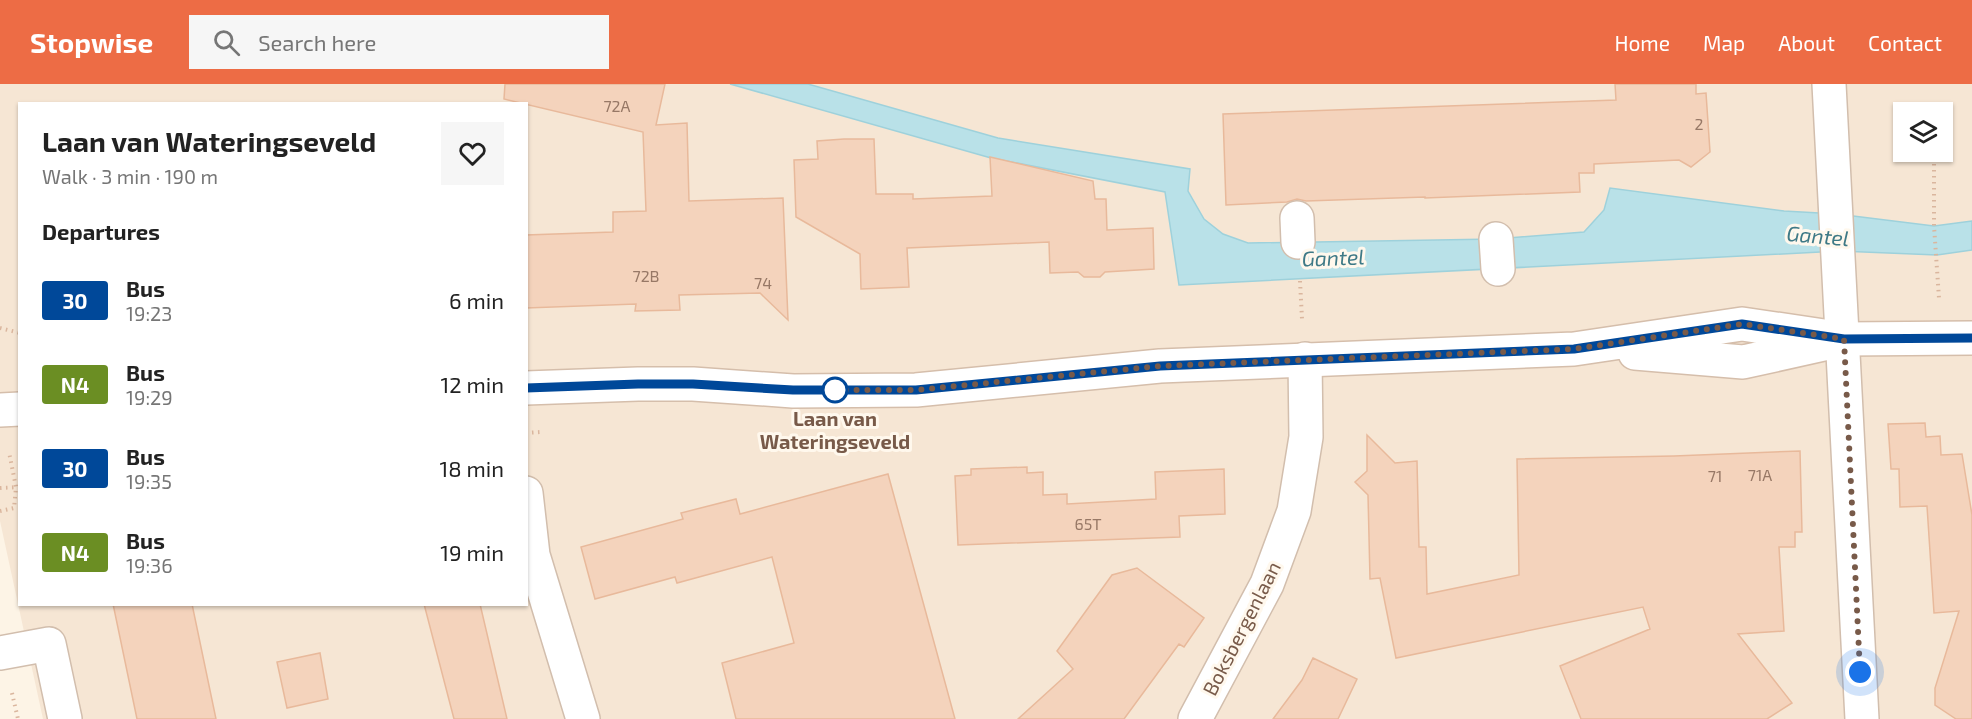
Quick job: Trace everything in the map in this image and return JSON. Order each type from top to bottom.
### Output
[{"type":"street","points":[[1829,84],[1862,719]]},
{"type":"street","points":[[528,388],[693,384],[793,390],[916,390],[1160,366],[1574,349],[1743,362],[1844,339],[1972,338]]},
{"type":"street","name":"Boksbergenlaan","points":[[1195,719],[1267,584],[1294,511],[1306,437],[1305,359]]},
{"type":"street","points":[[0,410],[18,409]]},
{"type":"street","points":[[528,511],[533,555],[583,719]]},
{"type":"street","points":[[0,653],[49,644],[64,719]]},
{"type":"path","points":[[1934,162],[1937,255]]},
{"type":"path","points":[[0,328],[18,332]]},
{"type":"path","points":[[0,410],[18,487],[14,508],[0,511]]},
{"type":"path","points":[[0,488],[18,487]]},
{"type":"shaded area","points":[[0,84],[1972,84],[1972,719],[43,719],[18,606],[528,606],[528,102],[18,102],[18,604],[0,521]]},
{"type":"water","name":"Gantel","points":[[730,84],[808,84],[998,138],[1190,169],[1188,191],[1204,219],[1223,234],[1248,243],[1496,239],[1584,232],[1604,210],[1610,188],[1784,211],[1837,214],[1934,226],[1972,221],[1972,250],[1937,255],[1839,251],[1179,285],[1165,192],[991,158]]},
{"type":"building","points":[[505,84],[665,84],[656,125],[687,123],[689,201],[783,198],[788,320],[760,293],[679,295],[680,310],[635,311],[636,304],[528,308],[528,235],[613,232],[613,212],[646,211],[643,132],[528,105],[528,102],[504,99]]},
{"type":"building","points":[[1615,84],[1696,84],[1696,94],[1706,93],[1710,152],[1691,167],[1679,160],[1594,164],[1594,173],[1579,173],[1580,192],[1306,201],[1297,199],[1287,202],[1226,205],[1223,114],[1616,100]]},
{"type":"building","points":[[874,139],[876,194],[913,194],[913,199],[992,196],[990,157],[1093,181],[1095,199],[1106,199],[1107,230],[1153,228],[1154,269],[1105,272],[1100,277],[1084,277],[1078,272],[1050,273],[1049,242],[907,248],[909,287],[861,289],[860,254],[796,217],[794,160],[818,159],[817,141]]},
{"type":"building","points":[[1925,423],[1926,437],[1940,436],[1941,455],[1962,454],[1972,515],[1972,719],[1956,719],[1935,705],[1935,688],[1959,611],[1934,613],[1927,506],[1900,507],[1899,469],[1891,469],[1888,424]]},
{"type":"building","points":[[1367,435],[1395,463],[1417,461],[1419,547],[1426,547],[1427,594],[1519,575],[1517,459],[1800,451],[1802,532],[1795,532],[1795,547],[1779,547],[1784,631],[1738,634],[1792,703],[1767,719],[1581,719],[1560,666],[1650,629],[1643,607],[1396,658],[1380,578],[1370,579],[1368,495],[1355,482],[1367,471]]},
{"type":"building","points":[[1027,467],[1027,473],[1043,472],[1043,495],[1067,494],[1067,504],[1156,499],[1155,472],[1224,469],[1225,514],[1179,516],[1180,537],[958,545],[955,476],[971,475],[971,469]]},
{"type":"building","points":[[888,474],[955,719],[736,719],[722,663],[794,643],[772,557],[677,583],[675,577],[595,599],[581,547],[683,519],[681,513],[736,499],[740,514]]},
{"type":"building","points":[[1137,568],[1204,618],[1184,647],[1179,644],[1124,719],[1018,719],[1073,669],[1057,651],[1112,575]]},
{"type":"building","points":[[113,606],[192,606],[216,719],[137,719]]},
{"type":"building","points":[[425,606],[480,606],[507,719],[454,719]]},
{"type":"building","points":[[320,653],[328,699],[287,708],[277,662]]},
{"type":"building","points":[[1313,658],[1357,679],[1338,719],[1273,719],[1302,680]]},
{"type":"bus line","name":"30","points":[[528,388],[693,384],[793,390],[916,390],[1160,366],[1574,349],[1742,324],[1844,339],[1972,338]]},
{"type":"place","name":"Laan van Wateringseveld","points":[[835,390]]},
{"type":"route","points":[[835,390],[916,390],[1160,366],[1574,349],[1742,324],[1844,339],[1860,672]]}]
